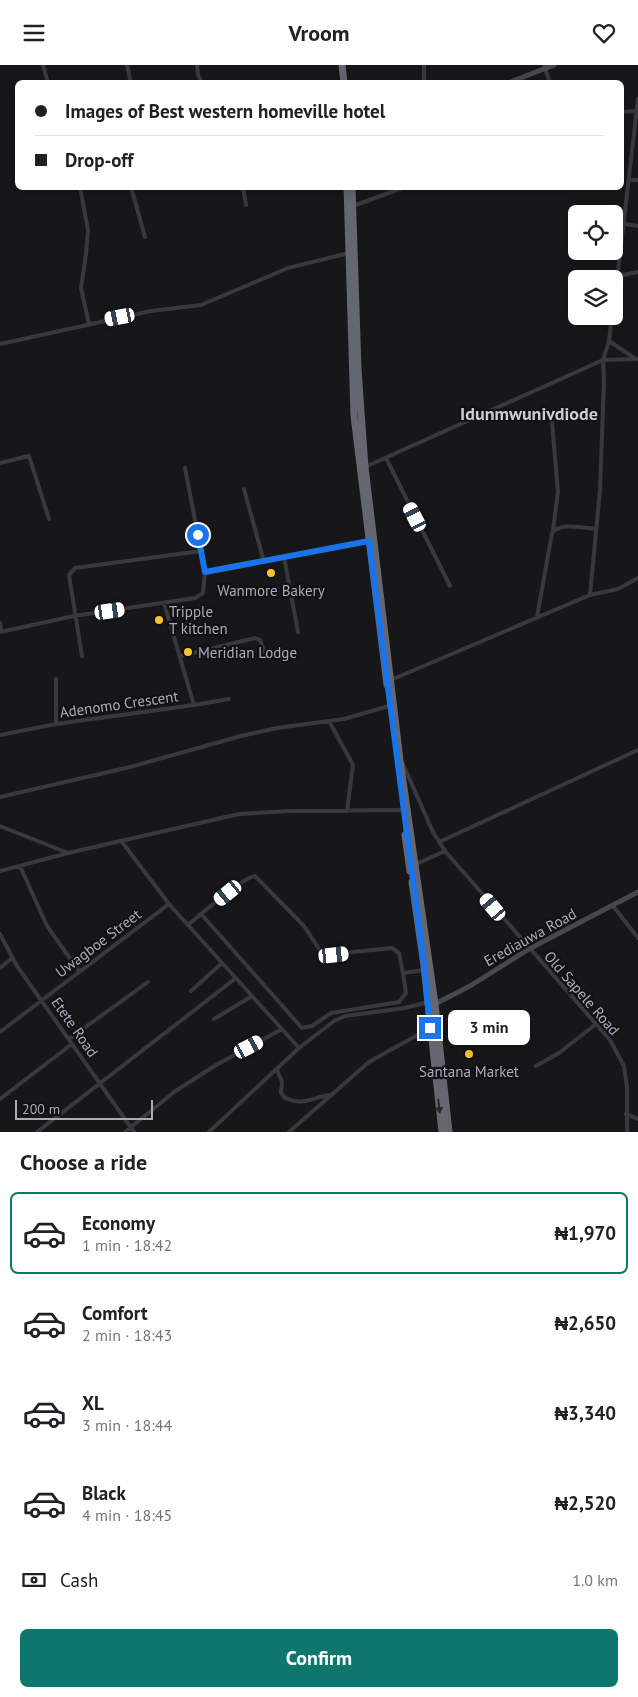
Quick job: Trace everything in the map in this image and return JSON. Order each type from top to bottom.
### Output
[{"type":"highway","points":[[337,65],[339,80]]},
{"type":"highway","points":[[342,65],[344,80]]},
{"type":"highway","points":[[347,190],[349,253],[360,413],[400,759],[449,1132]]},
{"type":"highway","points":[[352,190],[354,416],[403,810],[424,970],[431,1003],[430,1028],[442,1132]]},
{"type":"street","points":[[43,65],[47,80]]},
{"type":"street","points":[[127,65],[130,80]]},
{"type":"street","points":[[197,65],[200,80]]},
{"type":"street","points":[[424,65],[424,80]]},
{"type":"street","points":[[515,80],[554,65]]},
{"type":"street","points":[[545,67],[549,80]]},
{"type":"street","points":[[620,270],[638,99]]},
{"type":"street","points":[[624,112],[636,111]]},
{"type":"street","points":[[630,180],[638,180]]},
{"type":"street","points":[[81,190],[88,230],[81,287],[89,323]]},
{"type":"street","points":[[132,190],[146,237]]},
{"type":"street","points":[[244,190],[246,205]]},
{"type":"street","points":[[353,205],[396,190]]},
{"type":"street","points":[[624,224],[638,226]]},
{"type":"street","points":[[0,344],[89,323],[151,311],[201,305],[288,268],[349,253]]},
{"type":"street","points":[[623,275],[638,272]]},
{"type":"street","points":[[590,595],[600,490],[603,360],[609,341],[611,325]]},
{"type":"street","points":[[609,341],[637,359]]},
{"type":"street","points":[[366,467],[603,360],[637,359]]},
{"type":"street","points":[[537,617],[558,492],[552,422]]},
{"type":"street","points":[[0,463],[29,456],[49,519]]},
{"type":"street","points":[[386,458],[450,586]]},
{"type":"street","points":[[0,623],[0,631],[74,616],[195,598],[204,593],[205,572],[185,467]]},
{"type":"street","points":[[244,489],[264,562]]},
{"type":"street","points":[[552,533],[555,529],[562,527],[596,529]]},
{"type":"street","points":[[205,572],[369,541]]},
{"type":"street","points":[[82,656],[74,616],[69,575],[76,568],[201,551]]},
{"type":"street","points":[[284,557],[298,632]]},
{"type":"street","points":[[391,680],[590,595],[618,589],[638,578]]},
{"type":"street","name":"Adenomo Crescent","points":[[0,735],[56,724],[194,705],[164,603]]},
{"type":"street","points":[[180,656],[255,638],[260,640],[265,653]]},
{"type":"street","points":[[56,679],[56,724]]},
{"type":"street","points":[[194,705],[229,699]]},
{"type":"street","points":[[0,797],[130,767],[250,734],[328,721],[390,706]]},
{"type":"street","points":[[328,721],[354,765],[347,811]]},
{"type":"street","points":[[439,842],[638,750]]},
{"type":"street","name":"Old Sapele Road","points":[[400,759],[445,851],[529,949],[561,982],[610,1041],[624,1066],[627,1132]]},
{"type":"street","points":[[0,871],[68,853],[239,814],[290,811],[403,810]]},
{"type":"street","points":[[0,826],[68,853]]},
{"type":"street","points":[[122,842],[169,904],[299,1049]]},
{"type":"street","points":[[414,865],[445,851]]},
{"type":"street","points":[[20,866],[47,926],[79,971]]},
{"type":"street","points":[[188,925],[250,876],[255,876],[304,926],[323,955],[392,948],[399,953],[406,993],[399,1002],[331,1013],[312,1026],[302,1028],[202,915]]},
{"type":"street","name":"Erediauwa Road","points":[[431,1003],[470,985],[529,949],[638,892]]},
{"type":"street","name":"Uwagboe Street","points":[[0,1032],[41,999],[169,904]]},
{"type":"street","points":[[613,906],[638,938]]},
{"type":"street","name":"Etete Road","points":[[0,934],[12,958],[134,1132]]},
{"type":"street","points":[[0,968],[12,958]]},
{"type":"street","points":[[191,991],[222,963]]},
{"type":"street","points":[[403,973],[424,970]]},
{"type":"street","points":[[37,1132],[236,978]]},
{"type":"street","points":[[69,1039],[148,982]]},
{"type":"street","points":[[214,1019],[252,996]]},
{"type":"street","points":[[209,1132],[299,1049],[334,1021],[345,1016],[405,1009],[431,1003]]},
{"type":"street","points":[[536,1066],[559,1053],[596,1024]]},
{"type":"street","points":[[290,1132],[369,1062],[430,1028]]},
{"type":"street","points":[[125,1132],[181,1087],[216,1065],[282,1029]]},
{"type":"street","points":[[0,1099],[72,1044]]},
{"type":"street","points":[[277,1070],[282,1082],[283,1096],[290,1100],[307,1102],[321,1096],[332,1095]]},
{"type":"street","points":[[307,1102],[309,1114]]},
{"type":"street","points":[[626,1114],[638,1119]]},
{"type":"place","name":"Wanmore Bakery","points":[[271,573]]},
{"type":"place","name":"Tripple T kitchen","points":[[159,620]]},
{"type":"place","name":"Meridian Lodge","points":[[188,652]]},
{"type":"place","name":"Santana Market","points":[[469,1054]]},
{"type":"district","name":"Idunmwunivdiode","points":[[529,413]]},
{"type":"route","points":[[198,535],[205,572],[264,562],[334,546],[369,541],[406,845],[424,965],[430,1028]]}]
